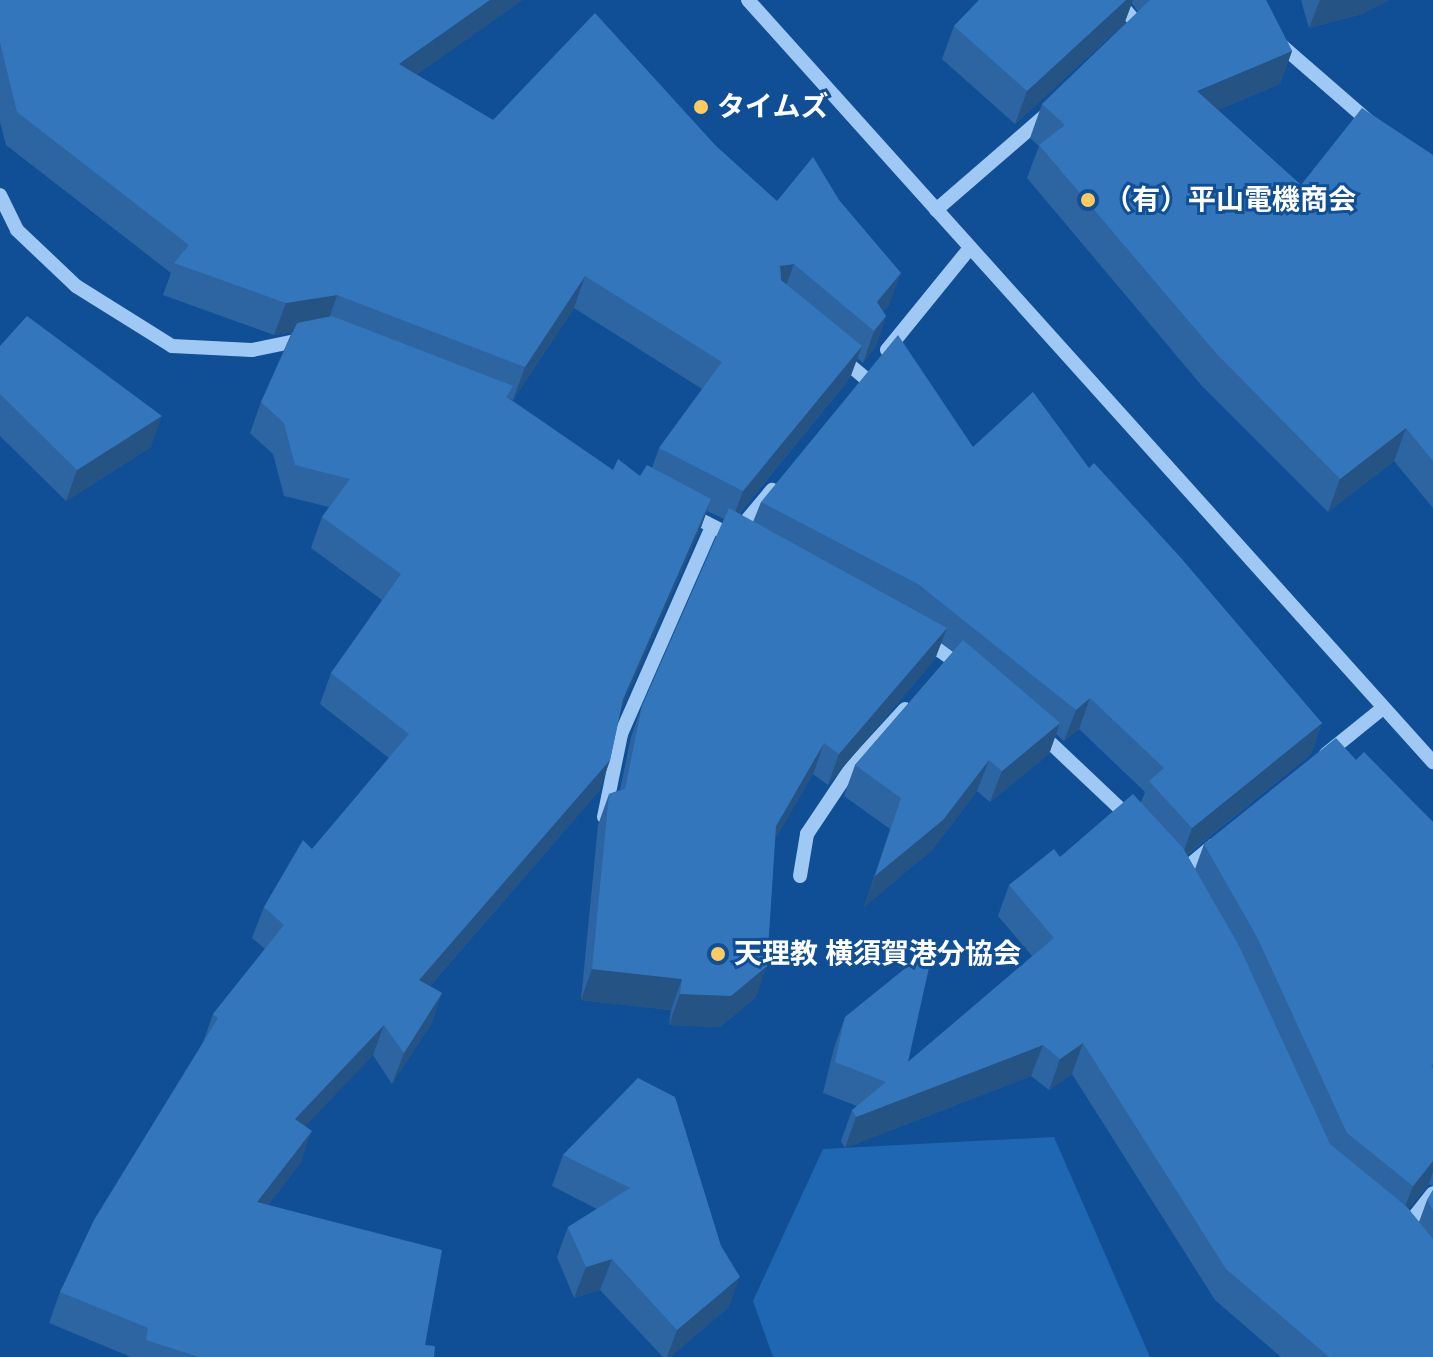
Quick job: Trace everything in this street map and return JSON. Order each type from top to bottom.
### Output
[{"type":"street","points":[[748,0],[1433,762]]},
{"type":"street","points":[[1117,0],[1138,25],[1123,42]]},
{"type":"street","points":[[1273,26],[1283,52],[1387,136]]},
{"type":"street","points":[[936,210],[1059,102]]},
{"type":"street","points":[[0,195],[17,230],[76,286],[172,346],[252,350],[322,336]]},
{"type":"street","points":[[854,389],[970,248]]},
{"type":"street","points":[[820,341],[864,377]]},
{"type":"street","points":[[733,537],[784,475]]},
{"type":"street","points":[[675,506],[747,544]]},
{"type":"street","points":[[604,817],[621,734],[712,527]]},
{"type":"street","points":[[913,632],[945,663],[972,673]]},
{"type":"street","points":[[800,876],[816,821],[851,768],[921,691]]},
{"type":"street","points":[[1313,764],[1383,708]]},
{"type":"street","points":[[1029,723],[1142,830]]},
{"type":"street","points":[[1179,873],[1229,833]]},
{"type":"street","points":[[1402,1232],[1433,1193]]},
{"type":"shaded area","points":[[1054,1137],[1150,1357],[773,1357],[753,1301],[823,1149]]},
{"type":"building","points":[[0,0],[490,0],[399,64],[493,120],[595,13],[716,146],[777,201],[813,157],[839,200],[901,273],[877,302],[886,316],[874,331],[794,264],[780,266],[781,280],[862,346],[743,491],[659,448],[722,362],[585,276],[525,367],[337,295],[286,303],[174,263],[189,245],[17,112],[0,42]]},
{"type":"building","points":[[979,0],[1126,0],[1027,91],[954,26]]},
{"type":"building","points":[[1150,0],[1266,0],[1292,51],[1197,91],[1301,185],[1362,108],[1433,155],[1433,461],[1406,428],[1340,479],[1215,352],[1039,145],[1065,125],[1042,104]]},
{"type":"building","points":[[27,316],[162,416],[77,470],[0,394],[0,346]]},
{"type":"building","points":[[332,316],[513,386],[506,397],[613,470],[618,459],[640,476],[647,465],[711,499],[623,699],[610,760],[419,980],[442,993],[404,1053],[384,1025],[295,1119],[312,1131],[257,1202],[442,1250],[425,1345],[435,1346],[434,1357],[199,1357],[146,1340],[148,1328],[60,1292],[94,1220],[218,1018],[213,1014],[284,925],[264,907],[303,840],[312,849],[409,734],[331,673],[401,574],[322,517],[350,479],[295,465],[284,423],[261,402],[297,323]]},
{"type":"building","points":[[898,335],[973,447],[1033,392],[1089,468],[1094,463],[1181,558],[1322,723],[1192,828],[1149,781],[1164,768],[1090,698],[1076,710],[918,584],[761,502]]},
{"type":"building","points":[[729,508],[947,628],[839,754],[824,743],[776,826],[767,966],[731,996],[680,994],[682,979],[592,969],[609,794],[625,789],[642,706]]},
{"type":"building","points":[[963,640],[1060,723],[1002,771],[989,760],[943,820],[875,876],[901,798],[855,765]]},
{"type":"building","points":[[1336,738],[1356,760],[1364,752],[1433,822],[1433,1161],[1413,1186],[1347,1133],[1257,937],[1204,844]]},
{"type":"building","points":[[1133,794],[1183,848],[1239,946],[1330,1144],[1407,1207],[1433,1239],[1433,1357],[1329,1357],[1226,1269],[1083,1043],[1060,1059],[1043,1045],[856,1117],[852,1110],[886,1082],[835,1062],[845,1017],[934,945],[908,1062],[1054,938],[1009,885],[1054,849],[1060,857]]},
{"type":"building","points":[[638,1078],[675,1097],[721,1246],[740,1277],[677,1330],[612,1259],[586,1267],[568,1227],[630,1188],[563,1155]]},
{"type":"building","points":[[1433,1190],[1433,1210],[1427,1200]]},
{"type":"place","name":"タイムズ","points":[[701,107]]},
{"type":"place","name":"（有）平山電機商会","points":[[1088,200]]},
{"type":"place","name":"天理教 横須賀港分協会","points":[[718,954]]}]
